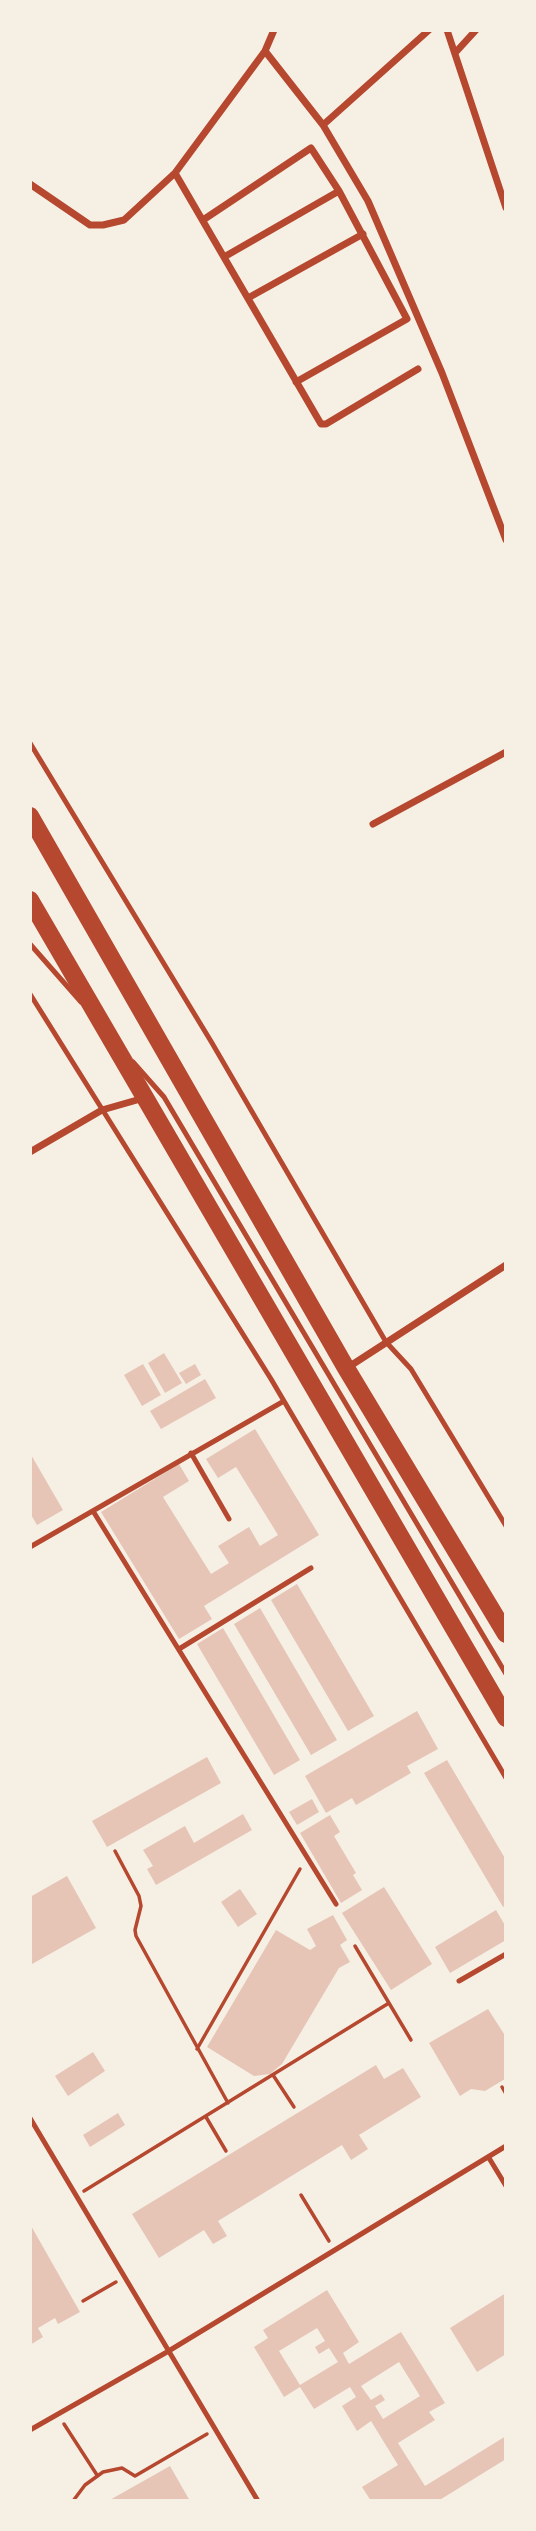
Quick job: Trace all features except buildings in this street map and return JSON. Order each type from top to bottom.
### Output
[{"type":"main road","points":[[30,816],[346,1368],[506,1634]]},
{"type":"main road","points":[[30,900],[506,1718]]},
{"type":"street","points":[[30,184],[90,225],[124,220],[175,173],[265,51],[274,30]]},
{"type":"street","points":[[323,125],[429,30]]},
{"type":"street","points":[[447,30],[506,208]]},
{"type":"street","points":[[455,53],[476,30]]},
{"type":"street","points":[[265,51],[323,125],[368,201],[442,373],[506,540]]},
{"type":"street","points":[[203,220],[311,148],[339,191],[407,319],[296,382]]},
{"type":"street","points":[[175,173],[321,425],[418,369]]},
{"type":"street","points":[[225,257],[339,191]]},
{"type":"street","points":[[248,298],[363,234]]},
{"type":"street","points":[[373,824],[506,752]]},
{"type":"street","points":[[30,1152],[102,1110],[145,1098]]},
{"type":"street","points":[[346,1368],[506,1265]]},
{"type":"lane","points":[[30,743],[212,1043],[386,1342],[411,1368],[506,1526]]},
{"type":"lane","points":[[30,944],[164,1097],[506,1674]]},
{"type":"lane","points":[[30,994],[284,1401],[506,1778]]},
{"type":"lane","points":[[30,1548],[284,1401]]},
{"type":"lane","points":[[191,1453],[229,1519]]},
{"type":"lane","points":[[93,1511],[336,1905]]},
{"type":"lane","points":[[178,1649],[311,1568]]},
{"type":"lane","points":[[459,1982],[506,1954]]},
{"type":"lane","points":[[30,2118],[32,2129],[258,2501]]},
{"type":"lane","points":[[30,2430],[167,2352],[506,2146]]},
{"type":"lane","points":[[489,2158],[506,2186]]},
{"type":"path","points":[[116,1851],[139,1896],[141,1906],[136,1936],[228,2104]]},
{"type":"path","points":[[197,2049],[306,1858]]},
{"type":"path","points":[[355,1946],[411,2040]]},
{"type":"path","points":[[75,2196],[389,2003]]},
{"type":"path","points":[[273,2076],[294,2107]]},
{"type":"path","points":[[502,2087],[506,2094]]},
{"type":"path","points":[[206,2117],[226,2151]]},
{"type":"path","points":[[301,2195],[334,2249]]},
{"type":"path","points":[[83,2301],[124,2278]]},
{"type":"path","points":[[58,2414],[97,2475]]},
{"type":"path","points":[[72,2501],[97,2475],[115,2468],[128,2470],[135,2476],[215,2430]]}]
